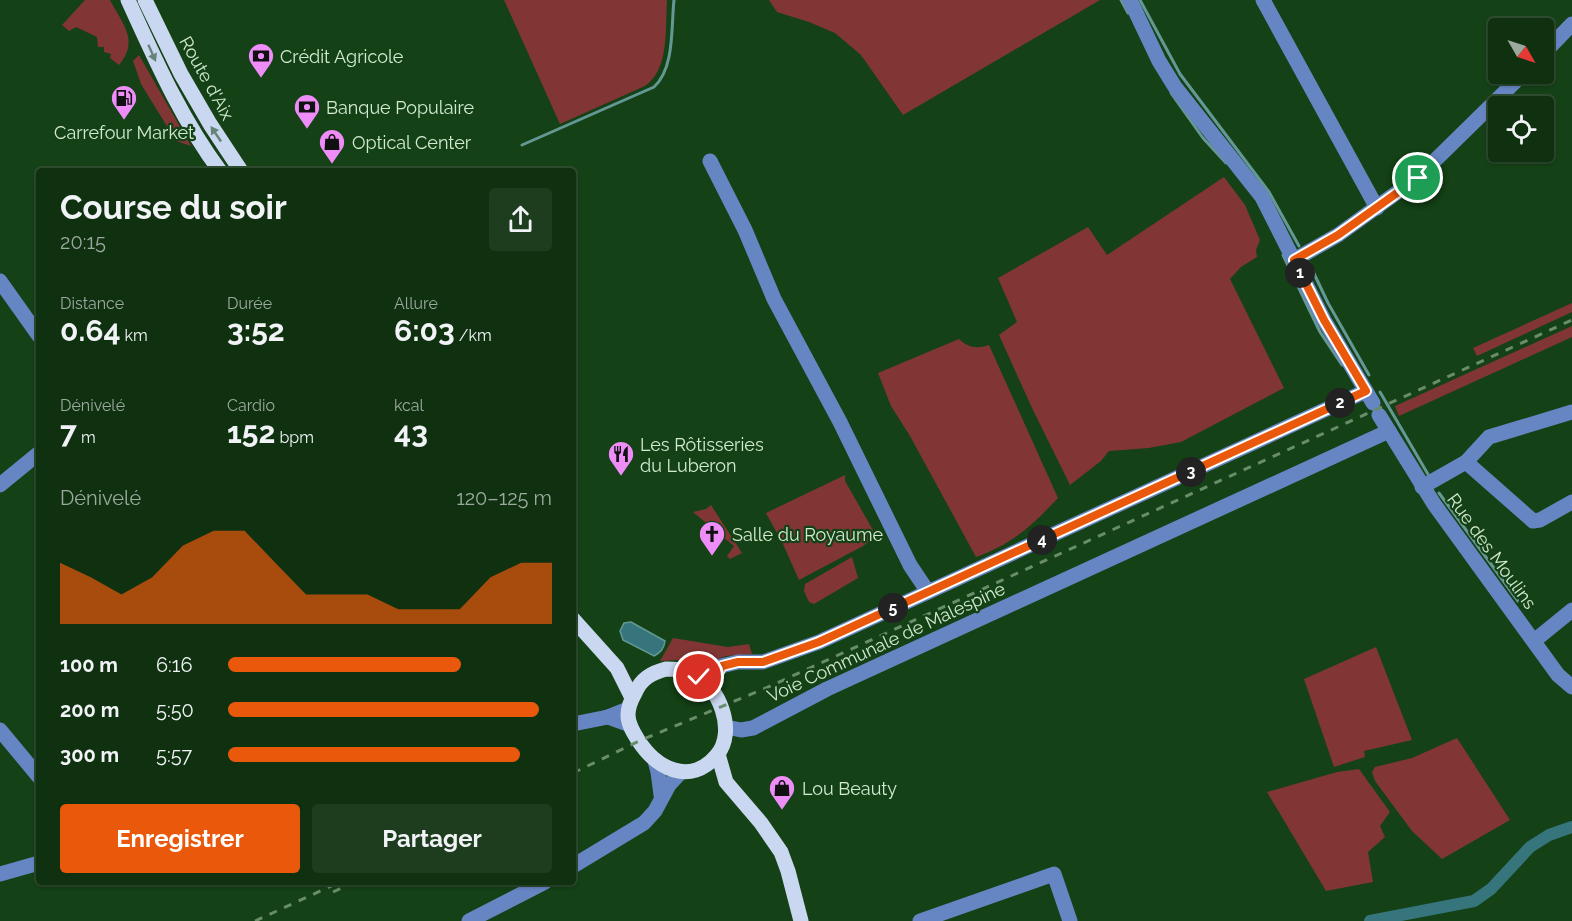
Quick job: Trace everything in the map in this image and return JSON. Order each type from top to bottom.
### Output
[{"type":"main road","name":"Route d'Aix","points":[[128,0],[160,71],[186,118],[218,168]]},
{"type":"main road","name":"Route d'Aix","points":[[145,0],[181,74],[239,168]]},
{"type":"main road","points":[[576,622],[617,668],[630,703],[630,725],[654,761],[668,769],[686,771],[726,782]]},
{"type":"main road","points":[[617,668],[652,674],[673,669],[691,673],[711,687],[726,728],[724,741],[718,754],[707,764],[686,771]]},
{"type":"main road","points":[[630,703],[644,680],[652,674]]},
{"type":"main road","points":[[718,754],[726,782],[775,841],[785,861],[801,921]]},
{"type":"street","name":"Rue des Moulins","points":[[1130,0],[1165,70],[1197,117],[1262,197],[1324,320],[1422,487],[1558,675],[1572,687]]},
{"type":"street","points":[[1263,0],[1377,208]]},
{"type":"street","points":[[1554,43],[1572,24]]},
{"type":"street","points":[[1294,260],[1338,235],[1418,178],[1512,84]]},
{"type":"street","points":[[710,161],[745,230],[774,299],[840,422],[910,565],[928,592]]},
{"type":"street","points":[[0,281],[36,332]]},
{"type":"street","points":[[691,673],[738,662],[763,662],[792,653],[928,592],[1373,403]]},
{"type":"street","points":[[1422,487],[1466,462],[1489,437],[1572,412]]},
{"type":"street","name":"Voie Communale de Malespine","points":[[726,728],[741,730],[753,728],[828,689],[1389,431]]},
{"type":"street","points":[[0,485],[36,455]]},
{"type":"street","points":[[1466,462],[1533,521],[1540,520],[1572,502]]},
{"type":"street","points":[[1534,641],[1572,610]]},
{"type":"street","points":[[711,687],[722,666]]},
{"type":"street","points":[[576,723],[608,717],[630,703]]},
{"type":"street","points":[[608,717],[630,725]]},
{"type":"street","points":[[0,730],[36,773]]},
{"type":"street","points":[[0,744],[36,786]]},
{"type":"street","points":[[576,864],[644,823],[659,803],[661,795],[654,761]]},
{"type":"street","points":[[661,795],[686,771]]},
{"type":"street","points":[[0,874],[36,865]]},
{"type":"street","points":[[920,921],[1054,874],[1070,921]]},
{"type":"street","points":[[469,921],[539,885]]},
{"type":"shaded area","points":[[85,0],[110,0],[124,24],[129,40],[125,56],[119,65],[110,58],[111,54],[104,52],[104,47],[98,47],[97,37],[76,27],[69,31],[62,25]]},
{"type":"shaded area","points":[[504,0],[667,0],[665,47],[659,69],[645,86],[560,124]]},
{"type":"shaded area","points":[[769,0],[1100,0],[903,115],[861,55],[835,33],[777,12]]},
{"type":"shaded area","points":[[139,55],[191,146],[176,141],[141,84],[133,61]]},
{"type":"shaded area","points":[[1224,177],[1245,205],[1260,240],[1256,250],[1257,257],[1241,267],[1230,279],[1284,388],[1181,442],[1149,448],[1109,451],[1101,461],[1070,485],[999,335],[1017,322],[998,278],[1088,227],[1107,255]]},
{"type":"shaded area","points":[[1572,303],[1572,312],[1477,356],[1473,348]]},
{"type":"shaded area","points":[[1572,326],[1572,337],[1399,416],[1395,406]]},
{"type":"shaded area","points":[[959,339],[973,347],[989,345],[1058,498],[1021,533],[1001,546],[976,557],[910,436],[891,406],[878,373]]},
{"type":"shaded area","points":[[845,475],[845,481],[873,530],[873,538],[863,546],[799,580],[766,513]]},
{"type":"shaded area","points":[[711,505],[742,553],[730,559],[727,556],[734,546],[693,512],[706,509]]},
{"type":"shaded area","points":[[852,557],[858,578],[814,604],[809,602],[804,591],[805,584]]},
{"type":"shaded area","points":[[673,638],[728,647],[749,644],[752,654],[726,656],[705,664],[677,660],[660,661]]},
{"type":"shaded area","points":[[1376,647],[1412,740],[1364,751],[1365,757],[1334,767],[1304,679]]},
{"type":"shaded area","points":[[1457,738],[1510,820],[1442,859],[1412,831],[1375,781],[1372,772],[1375,767],[1412,758]]},
{"type":"shaded area","points":[[1359,769],[1390,812],[1380,826],[1385,837],[1368,852],[1373,882],[1326,891],[1267,792],[1337,772]]},
{"type":"water","points":[[631,622],[665,641],[660,652],[654,656],[623,640],[620,631],[624,623]]},
{"type":"waterway","points":[[522,145],[654,87],[661,79],[669,58],[674,0]]},
{"type":"waterway","points":[[1121,0],[1128,13]]},
{"type":"waterway","points":[[1140,0],[1180,74],[1269,192],[1299,246]]},
{"type":"waterway","points":[[1171,93],[1203,138],[1226,163]]},
{"type":"waterway","points":[[1283,255],[1320,332],[1342,365]]},
{"type":"waterway","points":[[1309,263],[1328,303],[1369,375]]},
{"type":"waterway","points":[[1380,392],[1429,476]]},
{"type":"waterway","points":[[1439,493],[1518,601]]},
{"type":"waterway","points":[[1370,921],[1474,901],[1491,889],[1530,847],[1549,835],[1572,827]]},
{"type":"railway","points":[[576,772],[639,741],[766,688],[1572,320]]},
{"type":"railway","points":[[255,921],[333,885]]},
{"type":"railway","points":[[333,892],[348,885]]},
{"type":"place","name":"Crédit Agricole","points":[[261,79]]},
{"type":"place","name":"Carrefour Market","points":[[124,121]]},
{"type":"place","name":"Banque Populaire","points":[[307,130]]},
{"type":"place","name":"Optical Center","points":[[332,165]]},
{"type":"place","name":"Les Rôtisseries du Luberon","points":[[621,477]]},
{"type":"place","name":"Salle du Royaume","points":[[712,557]]},
{"type":"place","name":"Lou Beauty","points":[[782,811]]},
{"type":"route","points":[[699,677],[711,687],[722,666],[738,662],[763,662],[819,642],[1366,391],[1324,320],[1294,260],[1338,235],[1418,178]]}]
